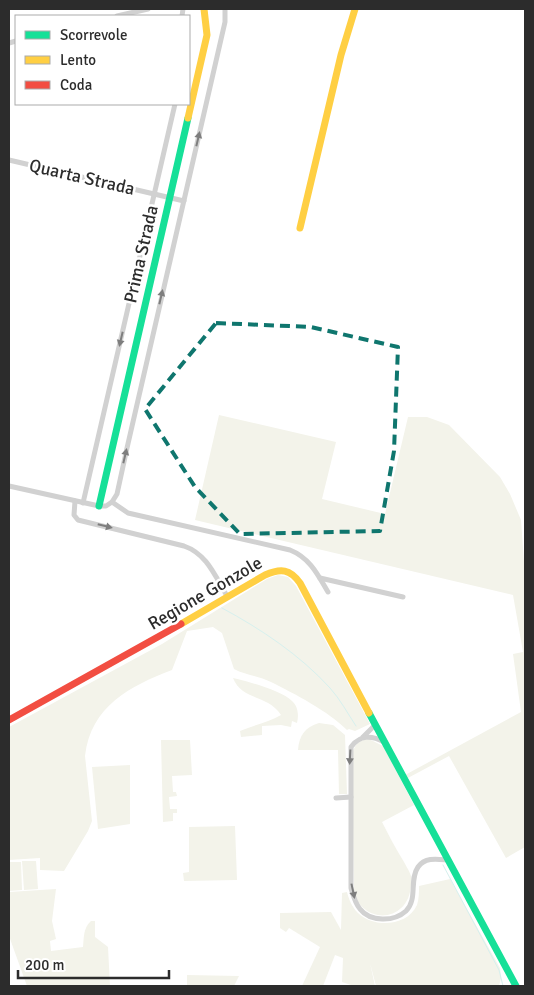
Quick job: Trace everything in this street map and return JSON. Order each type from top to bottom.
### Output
[{"type":"street","points":[[121,15],[148,9]]},
{"type":"street","name":"Prima Strada","points":[[99,506],[206,35],[207,26],[204,9]]},
{"type":"street","name":"Prima Strada","points":[[112,502],[117,494],[225,22],[225,9]]},
{"type":"street","points":[[300,228],[340,55],[349,33],[354,9]]},
{"type":"street","name":"Prima Strada","points":[[83,503],[175,105]]},
{"type":"street","name":"Quarta Strada","points":[[9,160],[184,200]]},
{"type":"street","points":[[9,486],[99,506],[106,506],[112,502],[128,513],[290,550],[305,558],[328,592]]},
{"type":"street","points":[[75,501],[74,515],[78,520],[184,546],[197,551],[204,558],[227,596]]},
{"type":"street","name":"Regione Gonzole","points":[[9,720],[150,643],[227,596],[277,569],[290,572],[304,590],[516,986]]},
{"type":"street","points":[[320,578],[403,597]]},
{"type":"street","points":[[375,725],[350,748],[351,888],[357,904],[368,915],[380,919],[396,917],[406,910],[412,900],[415,873],[419,866],[431,859],[447,860]]},
{"type":"street","points":[[361,738],[370,736],[384,742]]},
{"type":"street","points":[[336,798],[351,797]]},
{"type":"highlighted area","points":[[216,323],[311,327],[398,347],[394,451],[380,531],[240,534],[195,487],[145,409]]},
{"type":"shaded area","points":[[219,415],[336,442],[322,499],[385,514],[408,417],[427,417],[449,425],[500,477],[510,494],[521,520],[525,576],[525,847],[506,858],[449,756],[406,779],[405,775],[521,712],[513,654],[523,652],[513,595],[195,520]]},
{"type":"shaded area","points":[[278,575],[288,577],[296,586],[370,724],[355,731],[347,730],[321,710],[290,692],[266,680],[234,669],[222,633],[213,627],[187,631],[172,670],[142,683],[115,700],[95,724],[85,756],[92,821],[64,871],[40,870],[40,858],[9,860],[9,727],[162,644],[267,579]]},
{"type":"shaded area","points":[[233,678],[247,681],[287,697],[297,708],[297,723],[292,721],[291,727],[281,725],[262,726],[262,735],[241,737],[240,731],[281,715],[276,708],[242,691]]},
{"type":"shaded area","points":[[319,723],[333,725],[345,735],[347,794],[339,794],[338,750],[298,750],[300,740],[306,730]]},
{"type":"shaded area","points":[[369,739],[383,746],[414,805],[382,822],[411,878],[409,897],[403,906],[395,913],[385,915],[375,914],[366,910],[359,902],[354,891],[352,755],[357,744]]},
{"type":"shaded area","points":[[161,740],[190,740],[192,775],[172,776],[173,792],[176,792],[177,796],[169,797],[170,809],[177,809],[177,813],[173,813],[173,821],[163,822]]},
{"type":"shaded area","points":[[130,765],[130,824],[98,829],[92,767]]},
{"type":"shaded area","points":[[235,826],[237,880],[184,881],[183,873],[189,872],[189,827]]},
{"type":"shaded area","points":[[22,861],[36,861],[38,889],[24,890]]},
{"type":"shaded area","points":[[9,862],[21,862],[22,890],[9,891]]},
{"type":"shaded area","points":[[450,879],[500,968],[501,978],[499,986],[376,986],[370,963],[375,986],[354,986],[342,982],[343,958],[335,955],[323,986],[302,986],[320,947],[289,928],[286,932],[280,928],[280,913],[331,912],[341,930],[342,893],[347,892],[354,908],[364,918],[381,923],[389,923],[406,918],[412,912],[418,903],[419,886]]},
{"type":"shaded area","points":[[56,889],[52,921],[56,939],[50,941],[51,951],[83,947],[84,933],[91,921],[95,921],[95,937],[108,947],[110,986],[27,986],[9,936],[9,892]]},
{"type":"shaded area","points":[[187,975],[239,976],[234,986],[187,986]]},
{"type":"waterway","points":[[222,608],[265,634],[306,665],[334,692],[356,726]]},
{"type":"waterway","points":[[443,865],[499,970],[503,986]]},
{"type":"traffic: fast","points":[[99,506],[188,118]]},
{"type":"traffic: fast","points":[[369,713],[516,986]]},
{"type":"traffic: slow","points":[[188,118],[207,35],[204,9]]},
{"type":"traffic: slow","points":[[300,228],[341,55],[355,9]]},
{"type":"traffic: slow","points":[[181,624],[265,575],[276,571],[289,572],[300,583],[369,713]]},
{"type":"traffic: jam","points":[[9,720],[181,624]]}]
